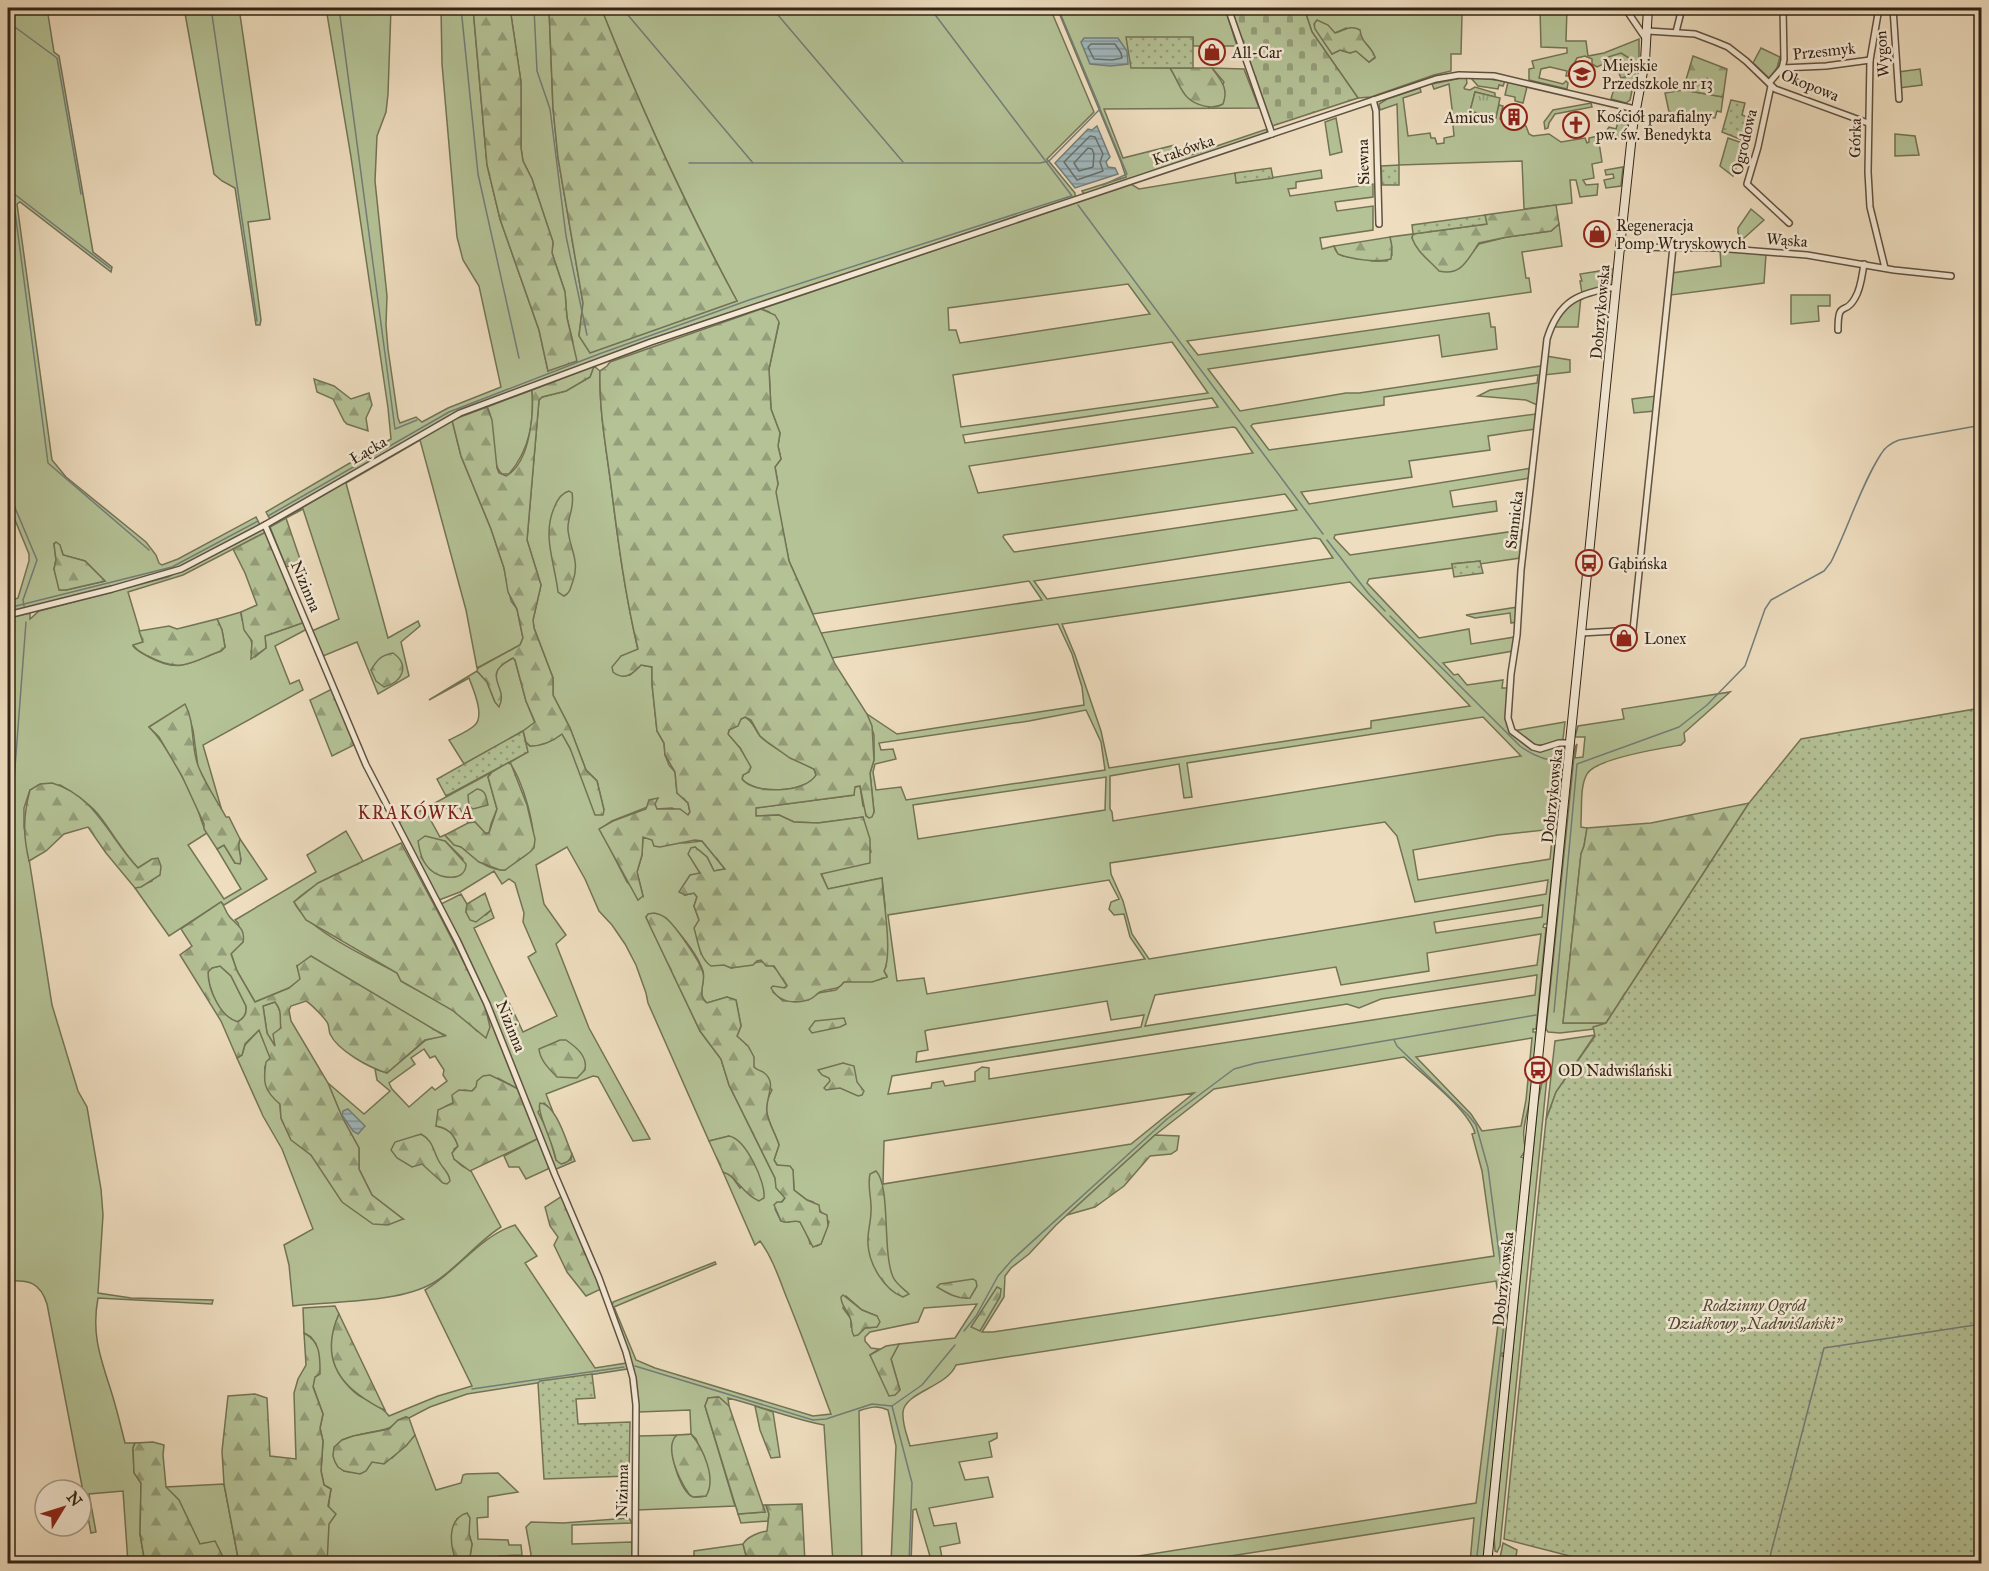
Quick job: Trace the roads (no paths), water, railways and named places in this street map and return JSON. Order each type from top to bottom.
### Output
[{"type":"main road","name":"Dobrzykowska","points":[[1487,1563],[1620,247],[1635,109],[1647,40],[1648,8]]},
{"type":"street","points":[[1228,8],[1272,134]]},
{"type":"street","points":[[1625,8],[1647,40]]},
{"type":"street","points":[[1676,32],[1682,8]]},
{"type":"street","points":[[1782,68],[1784,60],[1783,8]]},
{"type":"street","name":"Górka","points":[[1879,8],[1870,60],[1869,201],[1885,268]]},
{"type":"street","name":"Wygon","points":[[1893,8],[1899,99]]},
{"type":"street","points":[[1635,24],[1648,21]]},
{"type":"street","name":"Okopowa","points":[[1648,31],[1701,36],[1728,47],[1753,66],[1770,85],[1779,91],[1868,123]]},
{"type":"street","name":"Przesmyk","points":[[1782,68],[1826,66],[1870,60]]},
{"type":"street","name":"Ogrodowa","points":[[1782,68],[1770,85],[1758,147],[1747,184],[1789,223]]},
{"type":"street","name":"Krakówka","points":[[745,310],[1436,79],[1468,74],[1501,77],[1635,109]]},
{"type":"street","name":"Siewna","points":[[1373,100],[1379,224]]},
{"type":"street","name":"Wąska","points":[[1620,247],[1724,248],[1807,255],[1951,276]]},
{"type":"street","points":[[1581,633],[1633,630],[1673,247]]},
{"type":"street","points":[[1838,330],[1839,312],[1851,304],[1857,296],[1864,264]]},
{"type":"street","name":"Sannicka","points":[[1571,743],[1559,743],[1543,748],[1533,747],[1512,731],[1509,723],[1508,708],[1517,635],[1521,570],[1539,396],[1549,333],[1561,312],[1574,298],[1616,287]]},
{"type":"street","name":"Łącka","points":[[8,615],[174,572],[265,525],[454,416],[651,342],[745,310]]},
{"type":"street","name":"Nizinna","points":[[265,525],[366,765],[457,940],[487,1005],[599,1278],[626,1352],[633,1378],[636,1414],[634,1563]]},
{"type":"water","points":[[1084,38],[1118,38],[1127,51],[1128,64],[1111,66],[1090,64],[1081,42]]},
{"type":"water","points":[[1097,126],[1110,157],[1106,162],[1108,167],[1115,168],[1118,174],[1075,188],[1055,163],[1088,129],[1092,130]]},
{"type":"water","points":[[348,1109],[365,1126],[358,1134],[353,1131],[342,1115],[343,1111]]},
{"type":"waterway","points":[[211,8],[257,321]]},
{"type":"waterway","points":[[339,8],[395,429],[417,420]]},
{"type":"waterway","points":[[461,8],[478,174],[519,358]]},
{"type":"waterway","points":[[534,8],[537,71],[550,109],[566,236],[587,335]]},
{"type":"waterway","points":[[622,8],[753,163]]},
{"type":"waterway","points":[[772,8],[903,162]]},
{"type":"waterway","points":[[930,8],[1072,196]]},
{"type":"waterway","points":[[1058,8],[1100,108]]},
{"type":"waterway","points":[[8,22],[57,58],[81,194]]},
{"type":"waterway","points":[[689,163],[1040,163],[1049,161],[1100,109],[1127,174],[1103,185]]},
{"type":"waterway","points":[[8,158],[48,463],[149,550]]},
{"type":"waterway","points":[[13,193],[110,268]]},
{"type":"waterway","points":[[268,516],[449,412],[599,354],[749,300],[1071,196]]},
{"type":"waterway","points":[[1078,205],[1323,534]]},
{"type":"waterway","points":[[1554,1012],[1577,764],[1679,727],[1707,705],[1745,666],[1765,609],[1771,600],[1824,571],[1831,562],[1867,479],[1886,447],[1899,440],[1982,425]]},
{"type":"waterway","points":[[8,491],[37,560],[23,600],[24,606]]},
{"type":"waterway","points":[[8,608],[172,567],[258,521]]},
{"type":"waterway","points":[[1327,540],[1385,611]]},
{"type":"waterway","points":[[1390,616],[1520,746],[1540,757],[1563,762]]},
{"type":"waterway","points":[[8,860],[26,622]]},
{"type":"waterway","points":[[964,1331],[976,1316],[998,1276],[1012,1260],[1167,1119],[1234,1069],[1256,1063],[1536,1015]]},
{"type":"waterway","points":[[1394,1040],[1397,1046],[1476,1125],[1488,1168],[1506,1306],[1476,1564]]},
{"type":"waterway","points":[[1768,1564],[1824,1348],[1975,1325]]},
{"type":"waterway","points":[[909,1564],[912,1483],[892,1406],[922,1385],[955,1345]]},
{"type":"waterway","points":[[635,1366],[813,1420],[826,1419],[872,1404],[892,1406]]},
{"type":"waterway","points":[[472,1389],[624,1367]]},
{"type":"place","name":"All-Car","points":[[1212,52]]},
{"type":"place","name":"Miejskie Przedszkole nr 13","points":[[1582,74]]},
{"type":"place","name":"Amicus","points":[[1514,117]]},
{"type":"place","name":"Kościół parafialny pw. św. Benedykta","points":[[1576,125]]},
{"type":"place","name":"Regeneracja Pomp Wtryskowych","points":[[1597,234]]},
{"type":"place","name":"Gąbińska","points":[[1589,563]]},
{"type":"place","name":"Lonex","points":[[1624,638]]},
{"type":"place","name":"OD Nadwiślański","points":[[1538,1070]]},
{"type":"district","name":"KRAKÓWKA","points":[[416,813]]},
{"type":"park label","name":"Rodzinny Ogród Działkowy „Nadwiślański”","points":[[1754,1314]]}]
